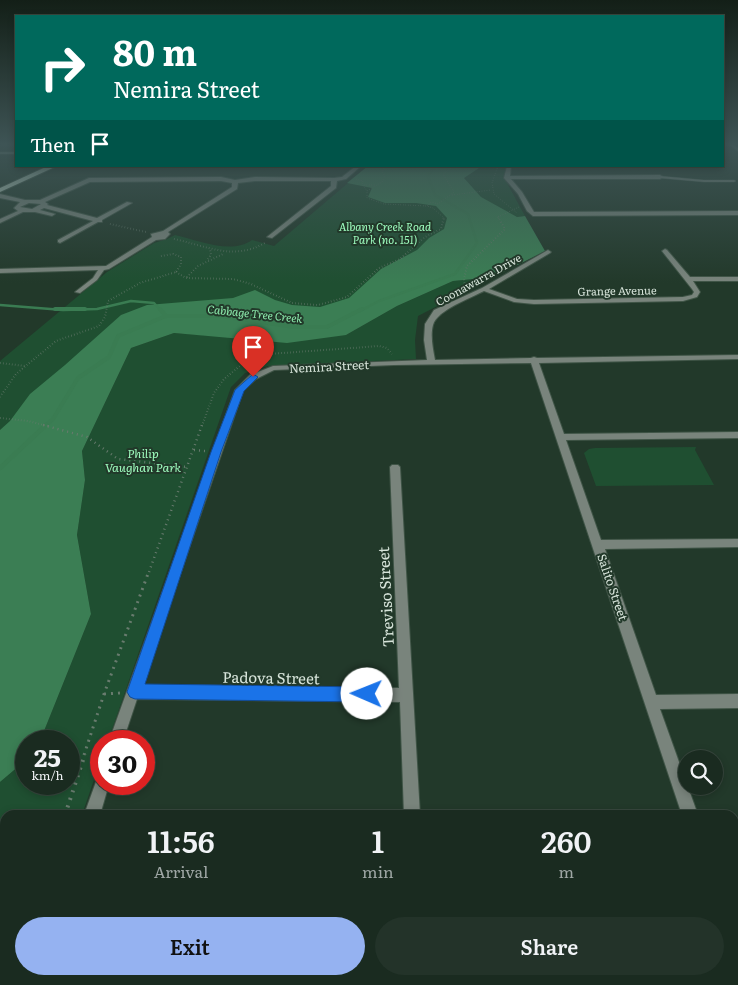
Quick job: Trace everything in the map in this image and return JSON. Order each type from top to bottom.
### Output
[{"type":"street","points":[[34,210],[67,191]]},
{"type":"street","points":[[0,271],[101,270],[116,264],[155,236],[165,235],[231,191]]},
{"type":"street","points":[[270,237],[329,191]]},
{"type":"street","points":[[518,191],[533,214],[738,212]]},
{"type":"street","points":[[0,196],[34,210],[106,223]]},
{"type":"street","points":[[60,241],[129,203]]},
{"type":"street","points":[[0,204],[22,206],[43,204],[88,216],[97,221]]},
{"type":"street","points":[[0,222],[22,206]]},
{"type":"street","points":[[665,251],[689,279],[738,279]]},
{"type":"street","name":"Coonawarra Drive","points":[[432,363],[428,340],[428,324],[437,312],[548,252]]},
{"type":"street","points":[[78,292],[95,279],[101,270]]},
{"type":"street","name":"Grange Avenue","points":[[484,288],[516,301],[684,299],[695,296],[697,292],[689,279]]},
{"type":"street","name":"Nemira Street","points":[[120,730],[135,692],[216,452],[240,390],[253,377],[273,368],[534,359],[738,357]]},
{"type":"street","name":"Salito Street","points":[[534,359],[688,810]]},
{"type":"street","points":[[562,437],[738,435]]},
{"type":"street","name":"Treviso Street","points":[[395,467],[412,810]]},
{"type":"street","points":[[599,545],[738,544]]},
{"type":"street","name":"Padova Street","points":[[135,692],[406,694]]},
{"type":"street","points":[[652,702],[738,701]]},
{"type":"street","points":[[94,810],[98,795]]},
{"type":"path","points":[[176,272],[187,278],[233,279],[242,281],[292,303],[318,305],[347,297],[380,268],[400,259],[425,237],[440,228],[445,218],[433,208],[427,206],[384,204],[367,198],[367,191]]},
{"type":"path","points":[[427,206],[431,202],[438,204],[453,191]]},
{"type":"path","points":[[450,195],[483,191]]},
{"type":"path","points":[[492,191],[496,198],[517,213]]},
{"type":"path","points":[[466,296],[464,278],[471,259],[491,245],[505,228],[498,217],[512,210]]},
{"type":"path","points":[[106,223],[155,236]]},
{"type":"path","points":[[165,235],[225,253]]},
{"type":"path","points":[[187,278],[190,272],[207,260],[225,253],[252,250],[263,245],[270,237]]},
{"type":"path","points":[[207,260],[211,255],[210,249]]},
{"type":"path","points":[[0,397],[10,381],[25,366],[56,341],[99,326],[104,322],[107,316],[106,305],[120,291],[134,284],[176,272],[181,264],[181,257],[173,254],[161,256]]},
{"type":"path","points":[[0,362],[25,366]]},
{"type":"path","points":[[0,418],[28,421],[69,432],[96,442],[118,460],[187,467],[104,694],[67,810]]},
{"type":"green space","name":"Albany Creek Road Park (no. 151)","points":[[339,191],[511,191],[525,216],[517,217],[327,327],[220,316],[118,336],[0,468],[0,361],[107,272],[154,243],[175,235],[214,245],[234,246],[252,240],[274,246]]},
{"type":"green space","points":[[371,191],[476,191],[481,197],[517,217],[525,216],[545,251],[486,281],[474,279],[453,281],[397,306],[346,335],[287,343],[174,333],[131,348],[82,451],[85,480],[77,535],[91,614],[44,730],[15,730],[15,769],[0,782],[0,430],[10,421],[30,394],[121,315],[147,305],[233,298],[255,290],[275,300],[292,305],[320,307],[349,298],[381,269],[417,250],[429,238],[444,229],[447,218],[436,206],[416,203],[385,203],[368,197]]},
{"type":"green space","name":"Philip Vaughan Park","points":[[474,279],[486,281],[418,316],[415,340],[416,359],[268,366],[245,373],[231,387],[112,730],[90,730],[90,791],[84,810],[0,810],[0,782],[15,769],[15,795],[80,795],[80,730],[44,730],[91,614],[77,535],[85,480],[82,451],[131,348],[174,333],[216,336],[346,335],[397,306],[453,281]]},
{"type":"green space","points":[[696,447],[695,450],[714,485],[596,486],[584,453],[589,449],[595,448]]},
{"type":"waterway","name":"Cabbage Tree Creek","points":[[360,311],[379,301],[455,274],[477,243],[468,214],[435,195],[434,191]]},
{"type":"waterway","points":[[0,305],[63,310],[97,309],[131,301],[154,303],[161,311]]},
{"type":"waterway","points":[[55,309],[85,309]]},
{"type":"waterway","points":[[160,309],[166,316]]},
{"type":"waterway","name":"Cabbage Tree Creek","points":[[166,316],[220,316],[294,327],[327,327],[362,309]]},
{"type":"waterway","name":"Cabbage Tree Creek","points":[[45,426],[53,419],[78,378],[109,357],[118,336],[166,316]]},
{"type":"waterway","name":"Cabbage Tree Creek","points":[[0,468],[46,425]]},
{"type":"route","points":[[253,377],[240,390],[216,452],[135,692],[367,694]]}]
